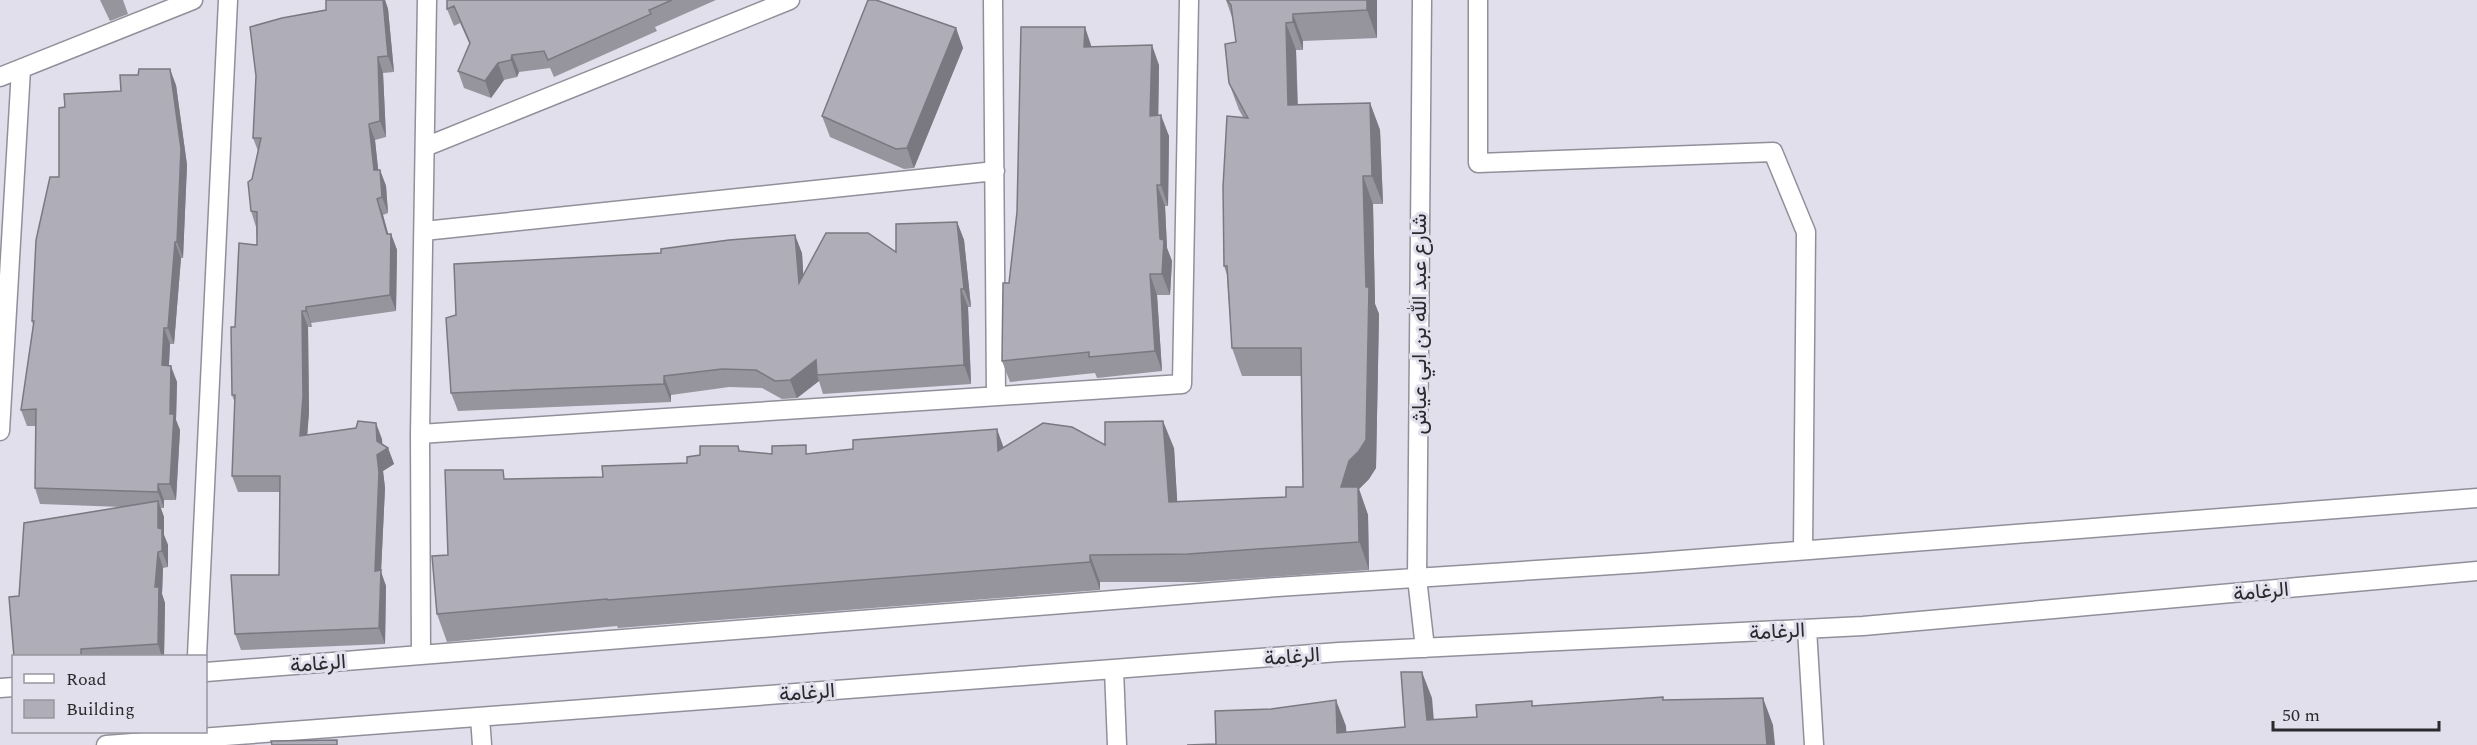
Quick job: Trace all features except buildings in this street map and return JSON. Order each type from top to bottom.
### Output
[{"type":"street","points":[[0,77],[193,0]]},
{"type":"street","points":[[197,655],[228,0]]},
{"type":"street","points":[[421,655],[420,434],[428,0]]},
{"type":"street","points":[[425,147],[790,0]]},
{"type":"street","points":[[993,0],[996,396]]},
{"type":"street","points":[[420,434],[1182,384],[1189,0]]},
{"type":"street","name":"شارع عبد الله بن ابي عياش","points":[[1422,0],[1417,578],[1425,648]]},
{"type":"street","points":[[1478,0],[1478,163],[1773,152],[1806,232],[1803,549]]},
{"type":"street","points":[[0,431],[21,69]]},
{"type":"street","points":[[424,231],[995,171]]},
{"type":"street","name":"الرغامة","points":[[207,672],[2477,498]]},
{"type":"street","name":"الرغامة","points":[[106,745],[1339,652],[1863,626],[2477,571]]},
{"type":"street","points":[[1807,629],[1814,745]]},
{"type":"street","points":[[1114,669],[1117,745]]},
{"type":"street","points":[[480,717],[482,745]]}]
